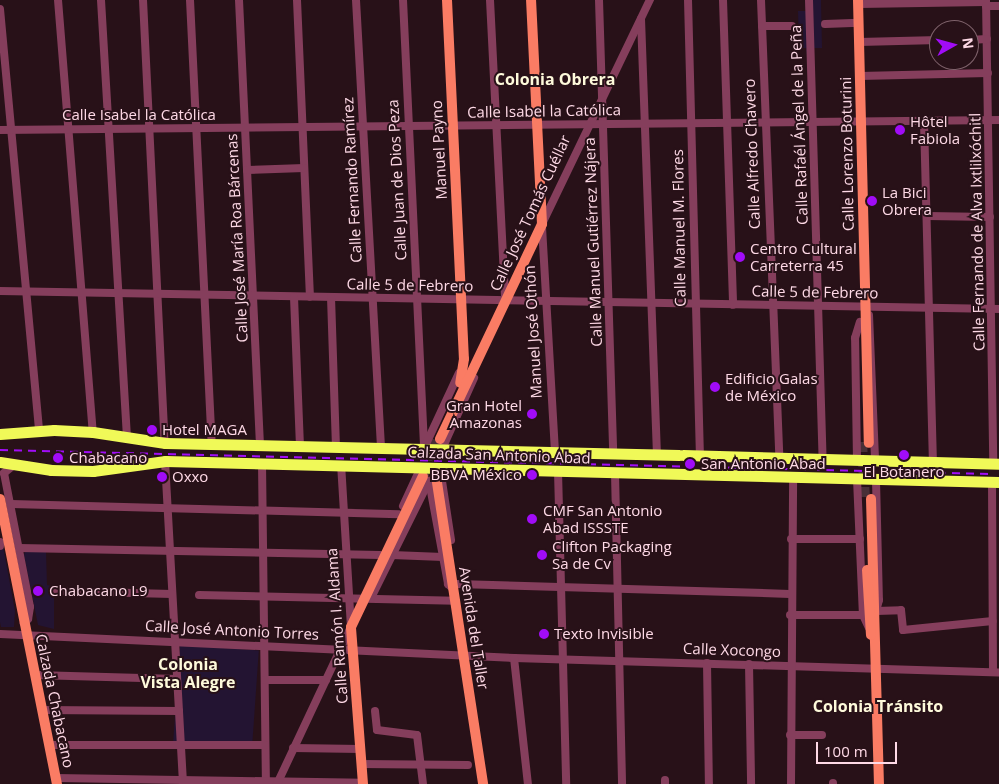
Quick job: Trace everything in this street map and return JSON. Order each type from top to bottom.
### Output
[{"type":"highway","name":"Calzada San Antonio Abad","points":[[0,434],[39,430],[93,432],[165,443],[424,449],[438,443],[555,452],[996,463]]},
{"type":"highway","name":"Calzada San Antonio Abad","points":[[0,462],[93,471],[165,461],[341,465],[422,472],[558,471],[996,482]]},
{"type":"main road","name":"Manuel Payno","points":[[447,0],[460,300]]},
{"type":"main road","name":"Manuel José Othón","points":[[531,0],[542,224]]},
{"type":"main road","name":"Calle Lorenzo Boturini","points":[[858,2],[865,306],[866,442],[860,322],[865,306]]},
{"type":"main road","name":"Calle José Tomás Cuéllar","points":[[438,443],[542,224]]},
{"type":"main road","points":[[438,443],[463,375],[460,300]]},
{"type":"main road","points":[[352,627],[422,472]]},
{"type":"main road","name":"Avenida del Taller","points":[[438,472],[455,587],[455,601],[483,784]]},
{"type":"main road","name":"Calzada Chabacano","points":[[0,499],[57,781]]},
{"type":"main road","points":[[874,643],[869,628],[868,499],[876,611],[874,643],[879,784]]},
{"type":"main road","name":"Calle Ramón I. Aldama","points":[[352,627],[363,783]]},
{"type":"street","points":[[58,0],[93,432]]},
{"type":"street","points":[[101,0],[127,438]]},
{"type":"street","points":[[143,0],[165,443]]},
{"type":"street","points":[[190,0],[212,444]]},
{"type":"street","name":"Calle José María Roa Bárcenas","points":[[239,0],[260,445]]},
{"type":"street","points":[[297,0],[310,297]]},
{"type":"street","name":"Calle Fernando Ramírez","points":[[356,0],[381,448]]},
{"type":"street","name":"Calle Juan de Dios Peza","points":[[403,0],[424,449]]},
{"type":"street","points":[[490,0],[505,300]]},
{"type":"street","name":"Calle Manuel Gutiérrez Nájera","points":[[599,0],[612,454]]},
{"type":"street","name":"Calle José Tomás Cuéllar","points":[[542,224],[650,0]]},
{"type":"street","name":"Calle Manuel M. Flores","points":[[688,0],[700,456]]},
{"type":"street","points":[[723,0],[733,305]]},
{"type":"street","name":"Calle Alfredo Chavero","points":[[761,0],[771,306],[779,458]]},
{"type":"street","name":"Calle Rafaél Ángel de la Peña","points":[[809,0],[824,459]]},
{"type":"street","points":[[858,2],[986,2],[999,6]]},
{"type":"street","name":"Calle Fernando de Alva Ixtlilxóchitl","points":[[986,2],[990,217],[995,310],[996,463]]},
{"type":"street","points":[[0,10],[39,430]]},
{"type":"street","points":[[642,18],[657,455]]},
{"type":"street","points":[[825,24],[859,23]]},
{"type":"street","points":[[762,26],[792,26]]},
{"type":"street","points":[[979,39],[987,39]]},
{"type":"street","points":[[860,42],[929,40]]},
{"type":"street","points":[[860,76],[988,73]]},
{"type":"street","points":[[924,120],[933,462]]},
{"type":"street","name":"Calle Isabel la Católica","points":[[0,130],[999,120]]},
{"type":"street","points":[[248,170],[304,168]]},
{"type":"street","points":[[928,216],[990,217]]},
{"type":"street","name":"Manuel José Othón","points":[[542,224],[555,452]]},
{"type":"street","name":"Calle 5 de Febrero","points":[[0,291],[819,307],[865,306],[995,310]]},
{"type":"street","points":[[294,296],[300,446]]},
{"type":"street","points":[[331,297],[336,447]]},
{"type":"street","name":"Calle Lorenzo Boturini","points":[[865,306],[872,326],[876,460]]},
{"type":"street","name":"Calle Lorenzo Boturini","points":[[857,460],[855,338],[860,322]]},
{"type":"street","points":[[424,449],[458,373],[462,324]]},
{"type":"street","points":[[165,461],[183,782]]},
{"type":"street","points":[[262,463],[266,783]]},
{"type":"street","name":"Calzada Chabacano","points":[[17,464],[4,473],[30,607],[28,619],[23,618]]},
{"type":"street","name":"Calle Ramón I. Aldama","points":[[341,465],[352,627]]},
{"type":"street","points":[[558,471],[566,784]]},
{"type":"street","points":[[366,598],[380,555],[422,472]]},
{"type":"street","points":[[615,473],[622,784]]},
{"type":"street","points":[[791,784],[790,594],[792,478]]},
{"type":"street","points":[[857,479],[863,615],[869,628]]},
{"type":"street","points":[[876,480],[880,600],[876,611],[901,610],[903,630],[993,621]]},
{"type":"street","points":[[366,598],[392,555],[429,481],[448,584],[455,587],[790,594]]},
{"type":"street","points":[[996,482],[996,602],[993,621],[996,672]]},
{"type":"street","points":[[11,504],[400,514]]},
{"type":"street","points":[[791,539],[860,540]]},
{"type":"street","points":[[19,548],[380,555]]},
{"type":"street","points":[[392,555],[443,557]]},
{"type":"street","points":[[55,591],[172,594]]},
{"type":"street","points":[[199,595],[349,597],[455,601]]},
{"type":"street","points":[[790,615],[863,615]]},
{"type":"street","points":[[278,783],[352,627]]},
{"type":"street","name":"Calle José Antonio Torres","points":[[0,634],[264,645],[464,656]]},
{"type":"street","name":"Calle Xocongo","points":[[464,656],[996,672]]},
{"type":"street","points":[[514,658],[528,784]]},
{"type":"street","points":[[707,663],[709,784]]},
{"type":"street","points":[[749,664],[751,784]]},
{"type":"street","points":[[35,675],[177,678]]},
{"type":"street","points":[[265,680],[326,680]]},
{"type":"street","points":[[42,710],[179,710]]},
{"type":"street","points":[[375,711],[377,730],[417,735],[423,784]]},
{"type":"street","points":[[790,735],[822,735]]},
{"type":"street","points":[[49,745],[265,745]]},
{"type":"street","points":[[293,748],[361,749]]},
{"type":"street","points":[[361,764],[468,765]]},
{"type":"street","points":[[57,781],[363,783]]},
{"type":"shaded area","points":[[805,0],[821,0],[822,48],[813,48],[813,55],[807,55],[806,48],[799,48],[798,11],[806,11]]},
{"type":"shaded area","points":[[3,546],[15,611],[14,627],[1,627],[0,622],[0,549]]},
{"type":"shaded area","points":[[46,551],[47,585],[54,586],[54,629],[38,625],[24,555],[25,552]]},
{"type":"shaded area","points":[[180,645],[259,651],[252,747],[173,742]]},
{"type":"tunnel","points":[[424,475],[432,439]]},
{"type":"tunnel","points":[[862,442],[865,499]]},
{"type":"tunnel","points":[[436,475],[439,443]]},
{"type":"railway","points":[[0,450],[990,474]]},
{"type":"place","name":"Hôtel Fabiola","points":[[900,130]]},
{"type":"place","name":"La Bici Obrera","points":[[872,201]]},
{"type":"place","name":"Centro Cultural Carreterra 45","points":[[740,257]]},
{"type":"place","name":"Edificio Galas de México","points":[[715,387]]},
{"type":"place","name":"Gran Hotel Amazonas","points":[[532,414]]},
{"type":"place","name":"Hotel MAGA","points":[[152,430]]},
{"type":"place","name":"El Botanero","points":[[904,455]]},
{"type":"place","name":"Chabacano","points":[[58,458]]},
{"type":"place","name":"San Antonio Abad","points":[[690,464]]},
{"type":"place","name":"BBVA México","points":[[532,475]]},
{"type":"place","name":"Oxxo","points":[[162,477]]},
{"type":"place","name":"CMF San Antonio Abad ISSSTE","points":[[532,519]]},
{"type":"place","name":"Clifton Packaging Sa de Cv","points":[[542,555]]},
{"type":"place","name":"Chabacano L9","points":[[38,591]]},
{"type":"place","name":"Texto Invisible","points":[[544,634]]},
{"type":"district","name":"Colonia Obrera","points":[[555,79]]},
{"type":"district","name":"Colonia Vista Alegre","points":[[188,673]]},
{"type":"district","name":"Colonia Tránsito","points":[[878,706]]}]
